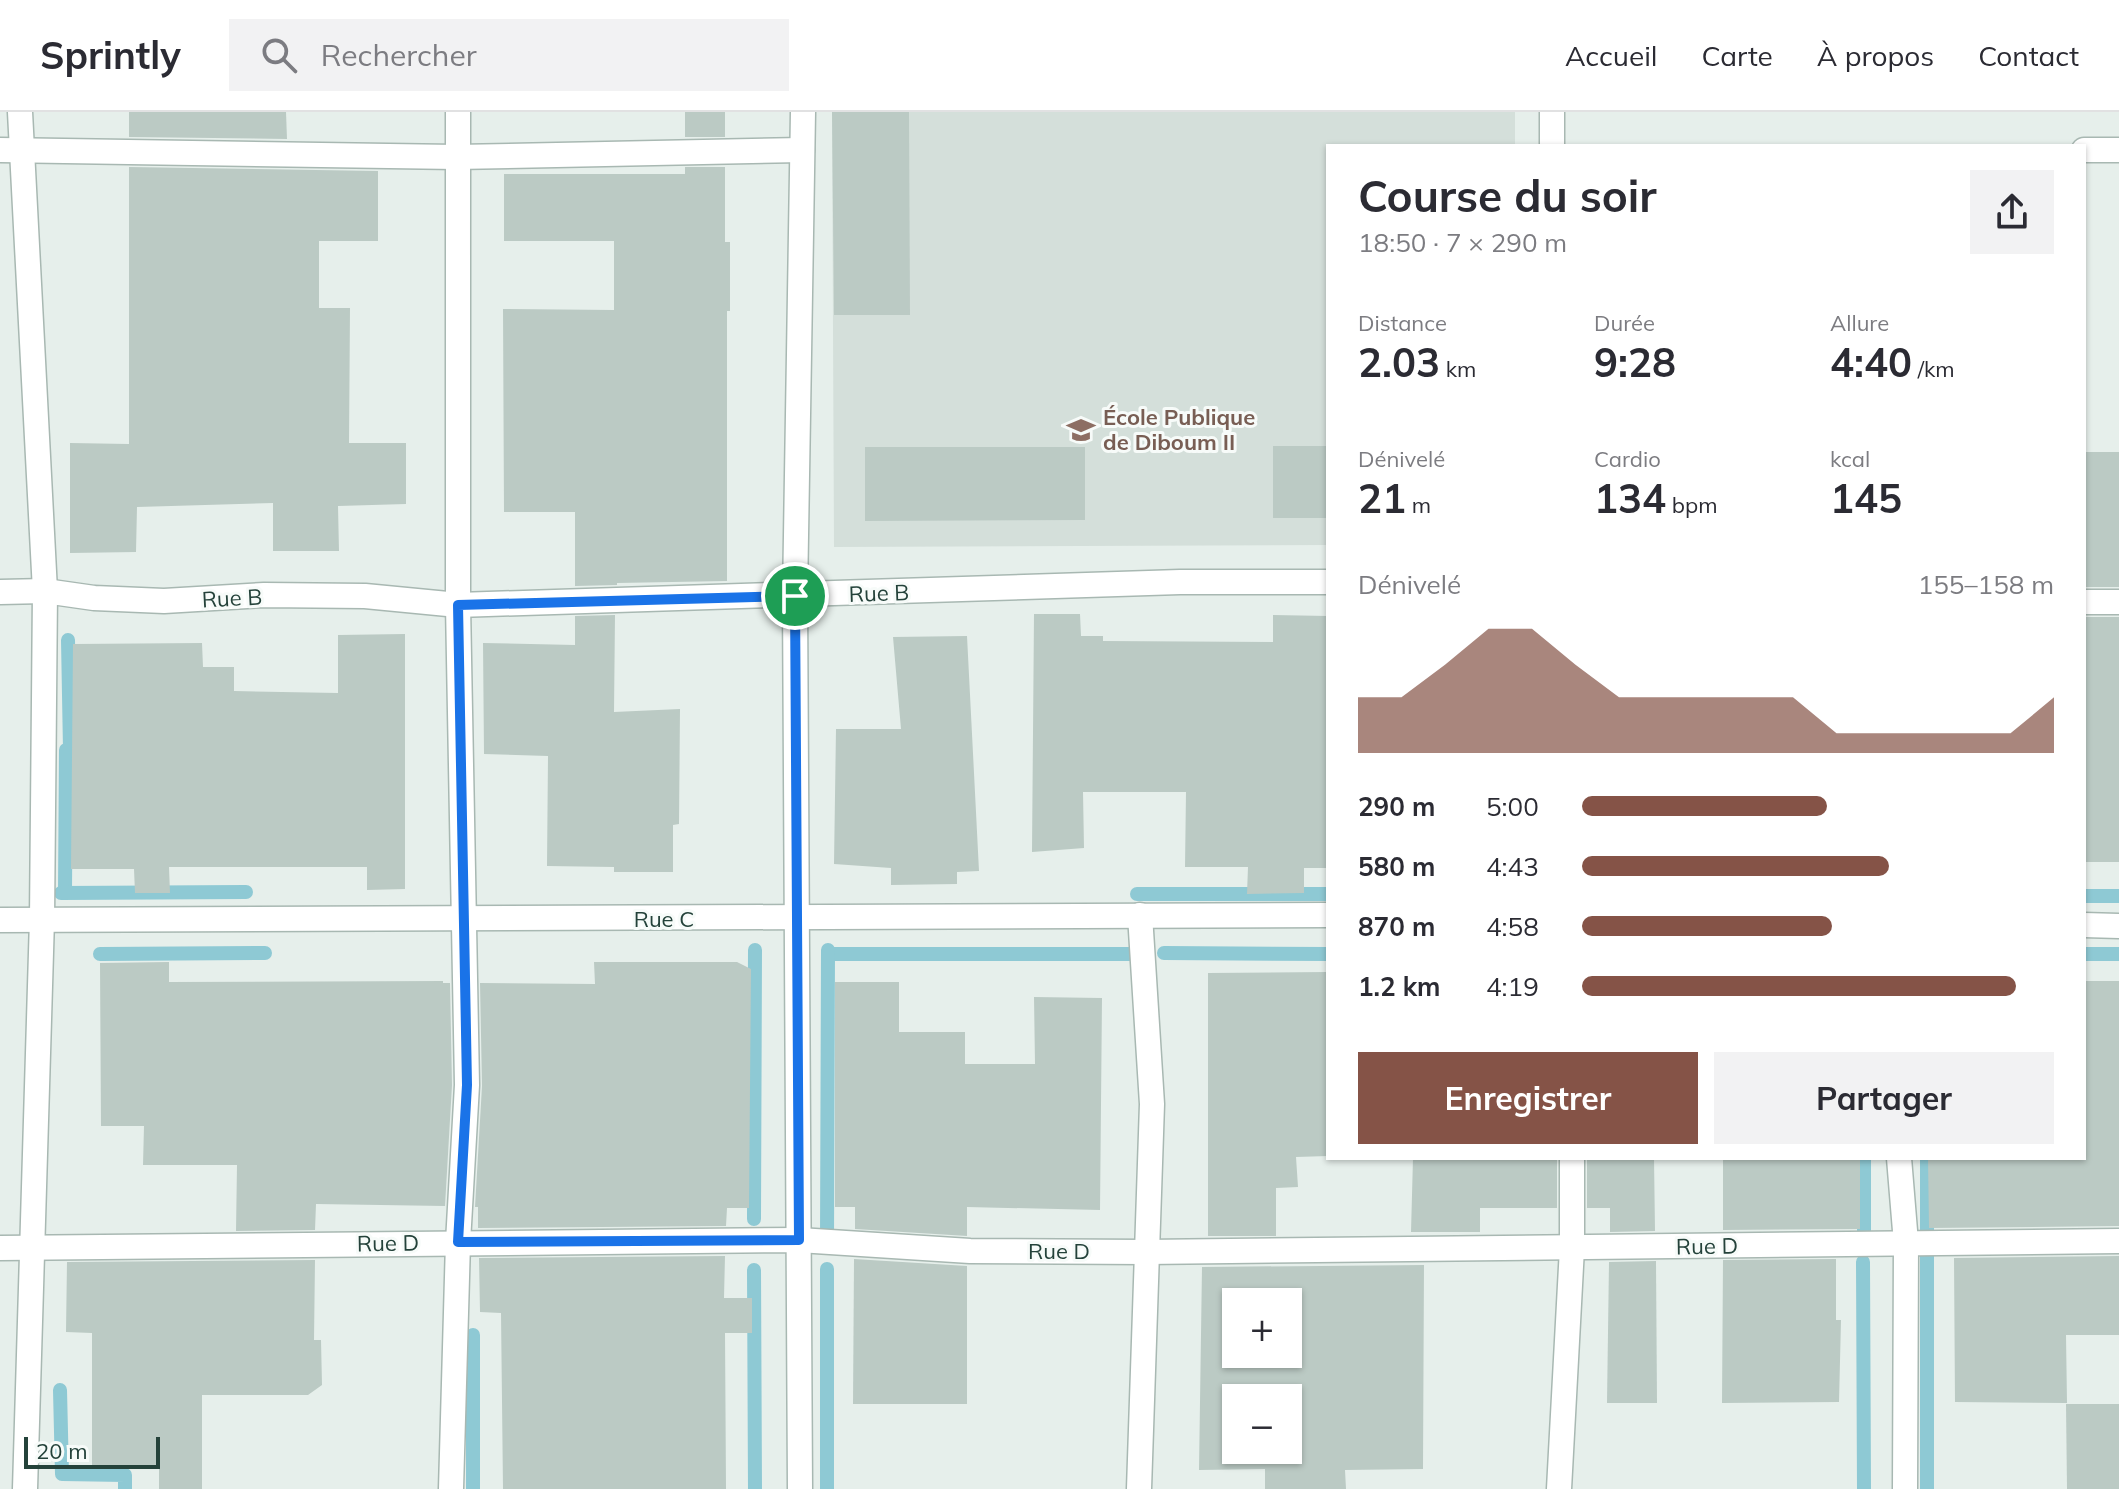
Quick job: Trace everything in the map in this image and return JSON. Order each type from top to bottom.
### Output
[{"type":"street","points":[[20,112],[10,150],[45,591],[42,919],[25,1489]]},
{"type":"street","points":[[451,1489],[458,1242],[467,1085],[458,605],[458,112]]},
{"type":"street","points":[[800,1489],[795,596],[803,112]]},
{"type":"street","points":[[1552,112],[1552,144]]},
{"type":"street","points":[[10,150],[456,157],[802,150]]},
{"type":"street","points":[[2086,150],[2119,150]]},
{"type":"street","name":"Rue B","points":[[0,592],[45,591],[94,598],[164,601],[264,595],[350,596],[458,605],[1180,582],[1326,582]]},
{"type":"street","points":[[2086,602],[2119,602]]},
{"type":"street","points":[[1139,1489],[1152,1104],[1140,915]]},
{"type":"street","name":"Rue C","points":[[0,920],[1326,915]]},
{"type":"street","points":[[2086,925],[2119,926]]},
{"type":"street","points":[[1559,1489],[1572,1248],[1572,1160]]},
{"type":"street","points":[[1899,1160],[1906,1243],[1905,1489]]},
{"type":"street","name":"Rue D","points":[[0,1248],[799,1240],[970,1251],[1146,1252],[2119,1241]]},
{"type":"shaded area","name":"École Publique de Diboum II","points":[[832,112],[1515,112],[1515,144],[1326,144],[1326,545],[834,547]]},
{"type":"building","points":[[129,112],[286,112],[287,139],[129,137]]},
{"type":"building","points":[[685,112],[725,112],[725,137],[685,137]]},
{"type":"building","points":[[832,112],[909,112],[910,315],[834,315]]},
{"type":"building","points":[[129,167],[378,171],[378,241],[319,241],[319,308],[350,308],[349,443],[406,443],[406,504],[338,506],[339,551],[273,551],[273,503],[137,507],[136,552],[70,553],[70,443],[129,444]]},
{"type":"building","points":[[685,167],[725,167],[725,242],[730,242],[727,581],[575,586],[575,512],[504,512],[503,309],[614,310],[614,241],[504,241],[504,174],[685,174]]},
{"type":"building","points":[[1273,446],[1326,446],[1326,518],[1273,518]]},
{"type":"building","points":[[865,447],[1085,447],[1085,520],[865,521]]},
{"type":"building","points":[[2086,452],[2119,452],[2119,587],[2086,587]]},
{"type":"building","points":[[1034,614],[1080,614],[1081,636],[1103,636],[1103,641],[1273,642],[1273,615],[1326,616],[1326,868],[1304,868],[1304,893],[1247,894],[1248,867],[1185,867],[1186,792],[1083,792],[1084,848],[1032,852]]},
{"type":"building","points":[[615,615],[614,712],[680,709],[679,824],[673,825],[673,872],[614,872],[614,867],[547,866],[548,756],[484,754],[483,643],[575,645],[575,616]]},
{"type":"building","points":[[2086,617],[2119,617],[2119,862],[2086,862]]},
{"type":"building","points":[[405,634],[405,889],[367,890],[367,867],[169,867],[170,893],[135,893],[134,869],[71,869],[73,644],[202,643],[203,667],[234,667],[234,691],[338,693],[338,635]]},
{"type":"building","points":[[967,636],[979,871],[957,872],[957,884],[891,885],[891,868],[834,864],[836,729],[901,729],[893,637]]},
{"type":"building","points":[[169,962],[169,982],[450,983],[452,1085],[445,1206],[316,1204],[315,1230],[236,1231],[237,1165],[143,1165],[144,1126],[101,1126],[100,963]]},
{"type":"building","points":[[594,962],[737,962],[751,969],[749,1208],[727,1208],[726,1226],[478,1228],[478,1207],[475,1207],[482,1086],[480,983],[595,984]]},
{"type":"building","points":[[1326,972],[1326,1156],[1296,1157],[1298,1187],[1276,1188],[1276,1236],[1208,1236],[1208,973]]},
{"type":"building","points":[[2086,981],[2119,981],[2119,1226],[1929,1228],[1928,1160],[2086,1160]]},
{"type":"building","points":[[835,982],[899,982],[899,1032],[965,1032],[965,1064],[1035,1064],[1034,997],[1102,998],[1100,1210],[967,1207],[967,1236],[855,1229],[855,1207],[835,1207]]},
{"type":"building","points":[[1413,1160],[1557,1160],[1557,1208],[1480,1208],[1480,1232],[1411,1232]]},
{"type":"building","points":[[1587,1160],[1654,1160],[1655,1231],[1610,1232],[1610,1208],[1587,1208]]},
{"type":"building","points":[[1723,1160],[1860,1160],[1860,1229],[1723,1230]]},
{"type":"building","points":[[725,1256],[724,1298],[752,1298],[752,1333],[725,1333],[726,1489],[503,1489],[501,1313],[480,1312],[479,1258]]},
{"type":"building","points":[[2119,1256],[2119,1335],[2066,1335],[2067,1403],[1955,1402],[1954,1258]]},
{"type":"building","points":[[854,1259],[967,1266],[967,1404],[853,1404]]},
{"type":"building","points":[[1836,1259],[1836,1320],[1841,1320],[1839,1402],[1722,1403],[1723,1260]]},
{"type":"building","points":[[315,1260],[314,1340],[321,1340],[322,1385],[308,1395],[202,1395],[202,1489],[159,1489],[159,1468],[92,1468],[92,1333],[66,1332],[67,1262]]},
{"type":"building","points":[[1656,1261],[1657,1403],[1607,1403],[1609,1262]]},
{"type":"building","points":[[1424,1265],[1423,1469],[1345,1470],[1346,1489],[1265,1489],[1265,1469],[1199,1470],[1202,1267]]},
{"type":"building","points":[[2066,1404],[2119,1404],[2119,1489],[2067,1489]]},
{"type":"waterway","points":[[65,891],[66,750],[70,750],[68,640]]},
{"type":"waterway","points":[[61,893],[246,892]]},
{"type":"waterway","points":[[1137,894],[1326,894]]},
{"type":"waterway","points":[[2086,896],[2119,896]]},
{"type":"waterway","points":[[754,1219],[755,950]]},
{"type":"waterway","points":[[827,1242],[828,950]]},
{"type":"waterway","points":[[100,954],[265,953]]},
{"type":"waterway","points":[[1164,953],[1326,954]]},
{"type":"waterway","points":[[829,954],[1142,954]]},
{"type":"waterway","points":[[2086,954],[2119,954]]},
{"type":"waterway","points":[[1864,1160],[1864,1239]]},
{"type":"waterway","points":[[1927,1160],[1927,1489]]},
{"type":"waterway","points":[[1863,1262],[1864,1489]]},
{"type":"waterway","points":[[827,1269],[827,1489]]},
{"type":"waterway","points":[[754,1270],[755,1489]]},
{"type":"waterway","points":[[473,1335],[473,1489]]},
{"type":"waterway","points":[[60,1390],[62,1474],[125,1475],[125,1489]]},
{"type":"place","name":"École Publique de Diboum II","points":[[1081,430]]},
{"type":"route","points":[[795,596],[799,1240],[458,1242],[467,1085],[458,605],[795,596]]}]
